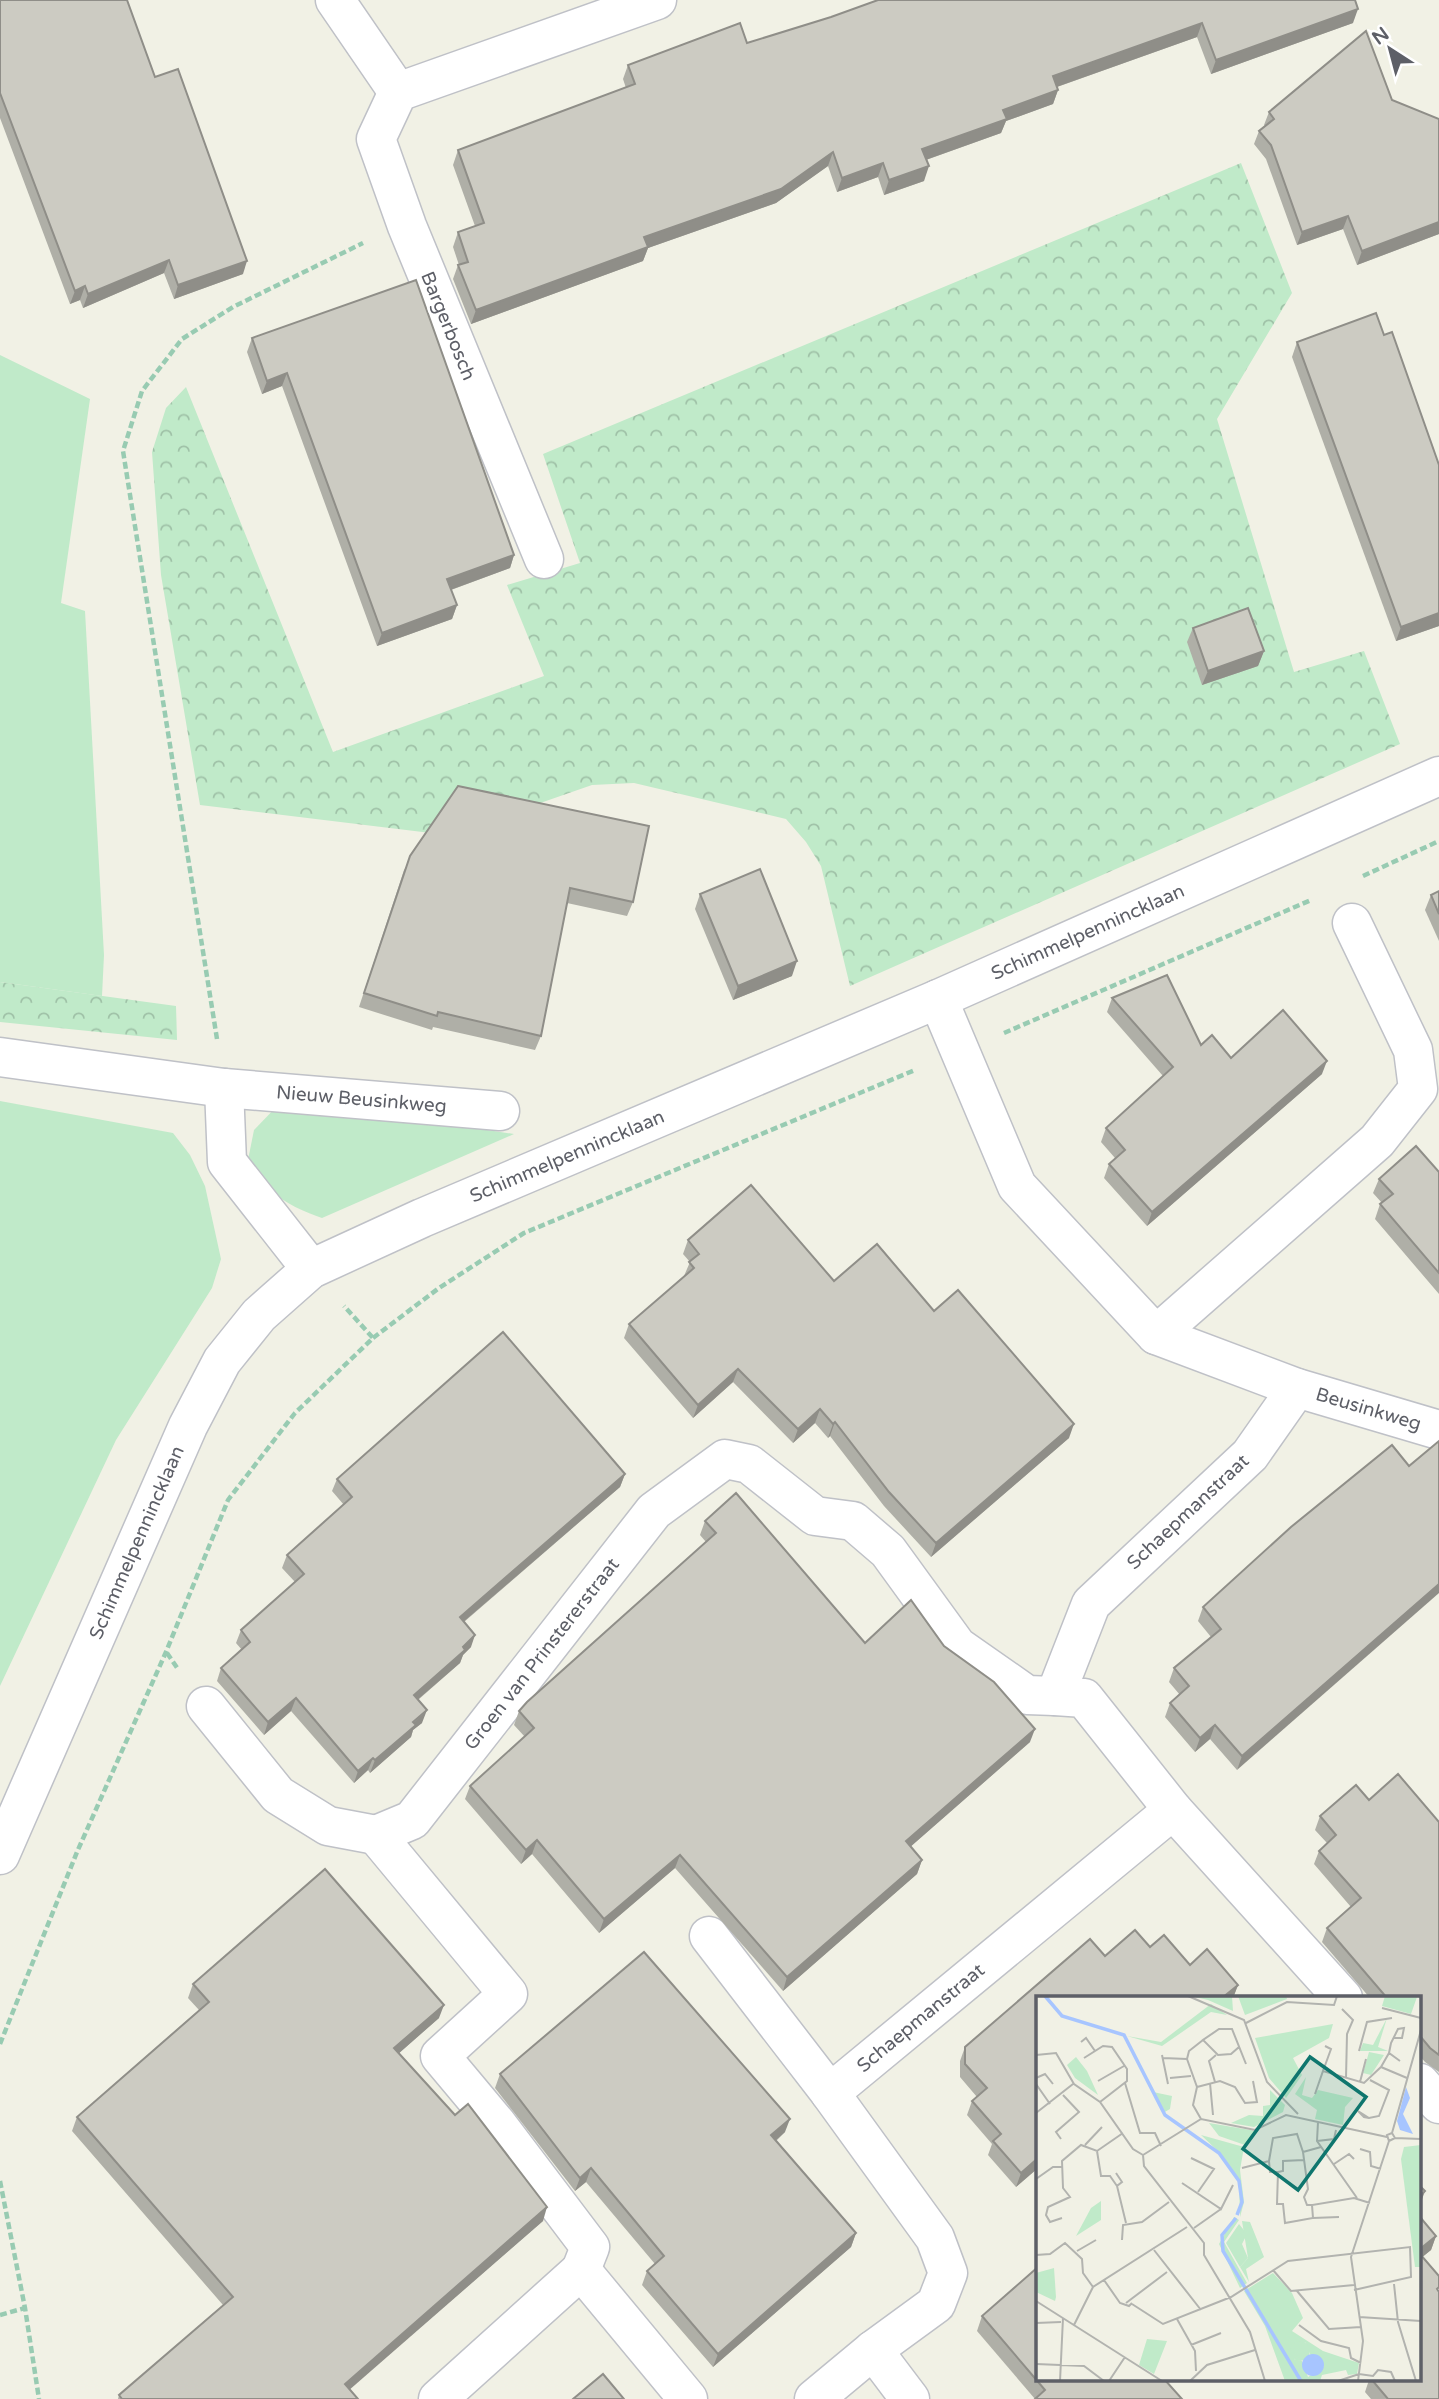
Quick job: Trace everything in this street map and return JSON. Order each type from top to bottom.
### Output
[{"type":"street","points":[[335,0],[398,92],[639,3]]},
{"type":"street","name":"Bargerbosch","points":[[398,92],[376,139],[407,226],[544,559]]},
{"type":"street","name":"Schimmelpennincklaan","points":[[0,1855],[188,1426],[222,1361],[260,1315],[311,1269],[422,1218],[938,999],[1439,776]]},
{"type":"street","points":[[1156,1335],[1377,1141],[1418,1089],[1413,1049],[1352,923]]},
{"type":"street","points":[[938,999],[1017,1186],[1156,1335],[1297,1388]]},
{"type":"street","name":"Nieuw Beusinkweg","points":[[0,1057],[224,1088],[500,1111]]},
{"type":"street","points":[[224,1088],[227,1162],[311,1269]]},
{"type":"street","name":"Beusinkweg","points":[[1297,1388],[1439,1430]]},
{"type":"street","name":"Schaepmanstraat","points":[[1055,1696],[1091,1604],[1250,1455],[1297,1388]]},
{"type":"street","name":"Groen van Prinstererstraat","points":[[376,1835],[412,1819],[654,1511],[726,1459],[750,1464],[815,1516],[853,1521],[888,1551],[957,1646],[1027,1695],[1055,1696]]},
{"type":"street","points":[[1055,1696],[1084,1698],[1173,1811],[1341,1996]]},
{"type":"street","points":[[206,1706],[278,1795],[328,1826],[376,1835],[508,1994],[440,2056],[497,2124],[590,2247],[581,2270],[438,2399]]},
{"type":"street","name":"Schaepmanstraat","points":[[830,2093],[1173,1811]]},
{"type":"street","points":[[709,1936],[830,2093],[935,2238],[947,2273],[936,2304],[873,2350],[814,2399]]},
{"type":"street","points":[[1422,2085],[1439,2104]]},
{"type":"street","points":[[581,2270],[688,2399]]},
{"type":"street","points":[[873,2350],[910,2399]]},
{"type":"path","points":[[224,1088],[123,451],[142,391],[182,339],[233,307],[333,256],[407,226]]},
{"type":"path","points":[[1358,879],[1439,841]]},
{"type":"path","points":[[0,2044],[77,1852],[166,1652],[228,1500],[295,1413],[373,1338],[439,1288],[524,1233],[960,1052],[1322,895]]},
{"type":"path","points":[[311,1269],[373,1338]]},
{"type":"path","points":[[0,2181],[25,2308],[39,2399]]},
{"type":"path","points":[[0,2315],[25,2308]]},
{"type":"green space","points":[[1241,163],[1292,293],[1217,419],[1294,672],[1364,651],[1400,744],[850,986],[821,866],[806,842],[786,819],[634,783],[592,785],[506,815],[439,834],[200,805],[161,575],[152,452],[166,408],[186,387],[333,752],[544,676],[507,585],[580,563],[543,454]]},
{"type":"green space","points":[[0,355],[90,399],[61,603],[85,611],[104,955],[102,996],[0,982]]},
{"type":"green space","points":[[0,982],[176,1006],[177,1040],[0,1022]]},
{"type":"green space","points":[[0,1101],[173,1133],[190,1155],[205,1186],[221,1259],[212,1288],[116,1440],[0,1686]]},
{"type":"green space","points":[[281,1102],[304,1102],[514,1134],[322,1218],[279,1197],[248,1160],[254,1130]]},
{"type":"building","points":[[0,0],[127,0],[155,77],[178,69],[247,261],[178,285],[169,260],[88,294],[85,286],[75,291],[0,93]]},
{"type":"building","points":[[878,0],[1355,0],[1358,9],[1216,60],[1202,23],[1053,76],[1058,90],[1003,110],[1007,119],[922,149],[929,166],[889,180],[883,163],[842,178],[833,152],[781,189],[644,237],[648,247],[476,310],[458,265],[468,262],[458,232],[484,223],[458,150],[635,84],[628,65],[740,23],[747,43]]},
{"type":"building","points":[[1366,31],[1392,100],[1439,119],[1439,222],[1362,251],[1348,216],[1302,232],[1271,145],[1259,131],[1274,119],[1269,112]]},
{"type":"building","points":[[416,280],[514,555],[447,579],[457,605],[382,633],[287,373],[267,381],[252,338]]},
{"type":"building","points":[[1376,313],[1384,335],[1392,332],[1439,465],[1439,613],[1401,627],[1297,342]]},
{"type":"building","points":[[1248,608],[1264,651],[1208,671],[1193,628]]},
{"type":"building","points":[[458,786],[649,826],[633,902],[570,888],[541,1036],[438,1012],[437,1016],[364,993],[410,856]]},
{"type":"building","points":[[760,869],[797,961],[738,986],[700,894]]},
{"type":"building","points":[[1439,891],[1439,914],[1431,895]]},
{"type":"building","points":[[1167,975],[1201,1045],[1212,1035],[1231,1058],[1283,1010],[1327,1061],[1152,1212],[1109,1164],[1125,1150],[1106,1128],[1173,1067],[1112,998]]},
{"type":"building","points":[[1416,1146],[1439,1172],[1439,1273],[1380,1204],[1393,1194],[1379,1179]]},
{"type":"building","points":[[751,1185],[834,1281],[877,1244],[934,1311],[958,1290],[1074,1424],[936,1543],[889,1492],[835,1422],[833,1424],[820,1409],[798,1429],[738,1369],[698,1405],[629,1324],[694,1268],[689,1262],[699,1254],[688,1240]]},
{"type":"building","points":[[503,1332],[625,1474],[460,1617],[475,1635],[463,1647],[465,1650],[414,1695],[427,1710],[413,1722],[416,1725],[358,1771],[296,1698],[268,1722],[221,1668],[250,1642],[241,1630],[304,1574],[287,1555],[352,1497],[337,1479]]},
{"type":"building","points":[[1439,1441],[1439,1584],[1242,1756],[1215,1725],[1200,1738],[1170,1703],[1189,1686],[1174,1668],[1221,1629],[1203,1607],[1291,1527],[1392,1445],[1409,1466]]},
{"type":"building","points":[[736,1493],[865,1643],[911,1600],[944,1646],[994,1682],[1035,1729],[906,1841],[922,1860],[787,1977],[680,1855],[604,1919],[537,1840],[526,1850],[470,1786],[534,1728],[519,1711],[527,1702],[716,1533],[705,1521]]},
{"type":"building","points":[[1398,1774],[1439,1822],[1439,2055],[1422,2038],[1422,1996],[1385,1996],[1327,1928],[1361,1898],[1319,1851],[1336,1835],[1320,1816],[1356,1785],[1369,1800]]},
{"type":"building","points":[[325,1869],[444,2005],[394,2048],[455,2115],[468,2104],[547,2207],[345,2384],[358,2399],[122,2399],[119,2395],[233,2297],[77,2117],[209,2002],[193,1984]]},
{"type":"building","points":[[1135,1930],[1150,1947],[1164,1935],[1190,1965],[1207,1949],[1238,1985],[1224,1996],[1036,1996],[1036,2160],[1021,2173],[993,2141],[1001,2134],[972,2101],[987,2088],[965,2064],[965,2047],[1090,1939],[1105,1956]]},
{"type":"building","points":[[644,1952],[790,2119],[771,2135],[856,2233],[718,2354],[647,2271],[664,2256],[591,2168],[580,2178],[500,2074]]},
{"type":"building","points":[[1422,2219],[1436,2236],[1422,2247]]},
{"type":"building","points":[[1422,2256],[1439,2276],[1439,2399],[1388,2399],[1374,2382],[1422,2382]]},
{"type":"building","points":[[1036,2269],[1036,2379],[982,2316]]},
{"type":"building","points":[[603,2374],[624,2399],[573,2399]]},
{"type":"building","points":[[1038,2382],[1167,2382],[1182,2399],[1035,2399],[1045,2390]]}]
